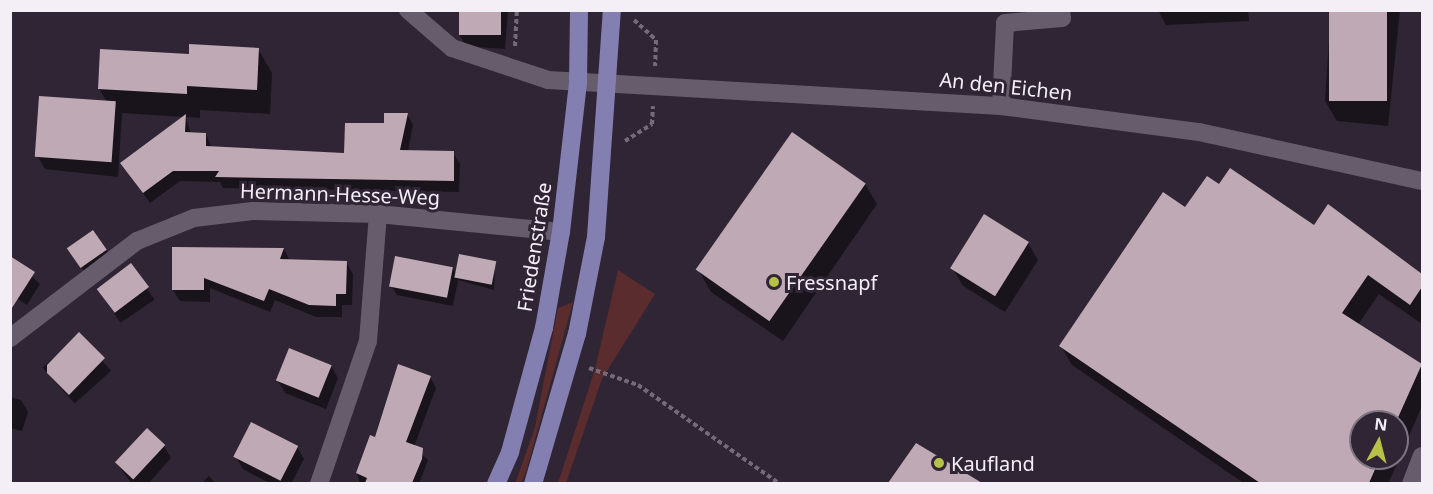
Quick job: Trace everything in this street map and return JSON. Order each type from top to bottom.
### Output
[{"type":"main road","name":"Friedenstraße","points":[[496,483],[510,453],[544,328],[561,232],[578,83],[579,10]]},
{"type":"main road","points":[[533,483],[577,334],[596,237],[610,86],[612,10]]},
{"type":"street","name":"An den Eichen","points":[[408,10],[452,48],[514,70],[578,83],[1001,106],[1199,132],[1422,181]]},
{"type":"street","points":[[1001,106],[1005,23],[1062,18],[1061,10]]},
{"type":"street","name":"Hermann-Hesse-Weg","points":[[10,338],[137,241],[172,223],[253,211],[378,214],[561,232]]},
{"type":"street","points":[[319,483],[368,341],[378,214]]},
{"type":"street","points":[[1411,483],[1422,456]]},
{"type":"path","points":[[514,70],[517,10]]},
{"type":"path","points":[[595,369],[638,385],[780,483]]},
{"type":"shaded area","points":[[618,270],[655,294],[602,379],[566,483],[558,483],[595,369]]},
{"type":"shaded area","points":[[573,302],[526,472],[521,483],[515,484],[535,427],[558,308]]},
{"type":"building","points":[[459,10],[501,10],[501,35],[459,35]]},
{"type":"building","points":[[1329,10],[1387,10],[1387,101],[1329,101]]},
{"type":"building","points":[[189,44],[259,48],[257,90],[187,86],[187,94],[98,89],[100,49],[189,54]]},
{"type":"building","points":[[39,96],[116,101],[112,162],[35,157]]},
{"type":"building","points":[[384,113],[408,113],[400,150],[454,151],[454,181],[215,177],[219,171],[173,171],[143,193],[120,163],[186,114],[185,132],[206,133],[206,146],[344,153],[345,123],[384,123]]},
{"type":"building","points":[[792,132],[866,184],[769,321],[696,270]]},
{"type":"building","points":[[1230,168],[1314,225],[1328,204],[1422,274],[1422,287],[1410,305],[1368,275],[1342,313],[1422,364],[1401,410],[1349,410],[1349,470],[1375,470],[1369,483],[1260,483],[1059,346],[1163,192],[1185,207],[1207,176],[1219,184]]},
{"type":"building","points":[[984,214],[1029,242],[995,296],[950,268]]},
{"type":"building","points":[[93,230],[107,250],[81,268],[67,248]]},
{"type":"building","points":[[172,247],[284,248],[280,259],[347,261],[346,294],[336,294],[336,306],[309,305],[269,289],[264,301],[204,278],[204,290],[172,290]]},
{"type":"building","points":[[459,254],[496,261],[492,285],[454,278]]},
{"type":"building","points":[[10,256],[35,272],[10,311]]},
{"type":"building","points":[[395,256],[453,267],[447,298],[389,286]]},
{"type":"building","points":[[131,263],[149,287],[115,313],[97,289]]},
{"type":"building","points":[[79,332],[105,358],[69,395],[47,373],[47,365]]},
{"type":"building","points":[[289,348],[332,365],[319,398],[276,380]]},
{"type":"building","points":[[398,364],[431,376],[406,442],[423,448],[422,459],[412,483],[365,483],[367,478],[356,473],[370,435],[375,437]]},
{"type":"building","points":[[251,422],[298,446],[281,481],[233,457]]},
{"type":"building","points":[[147,428],[165,445],[133,479],[115,462]]},
{"type":"building","points":[[916,443],[936,455],[982,483],[888,483]]},
{"type":"place","name":"Fressnapf","points":[[774,282]]},
{"type":"place","name":"Kaufland","points":[[939,463]]}]
